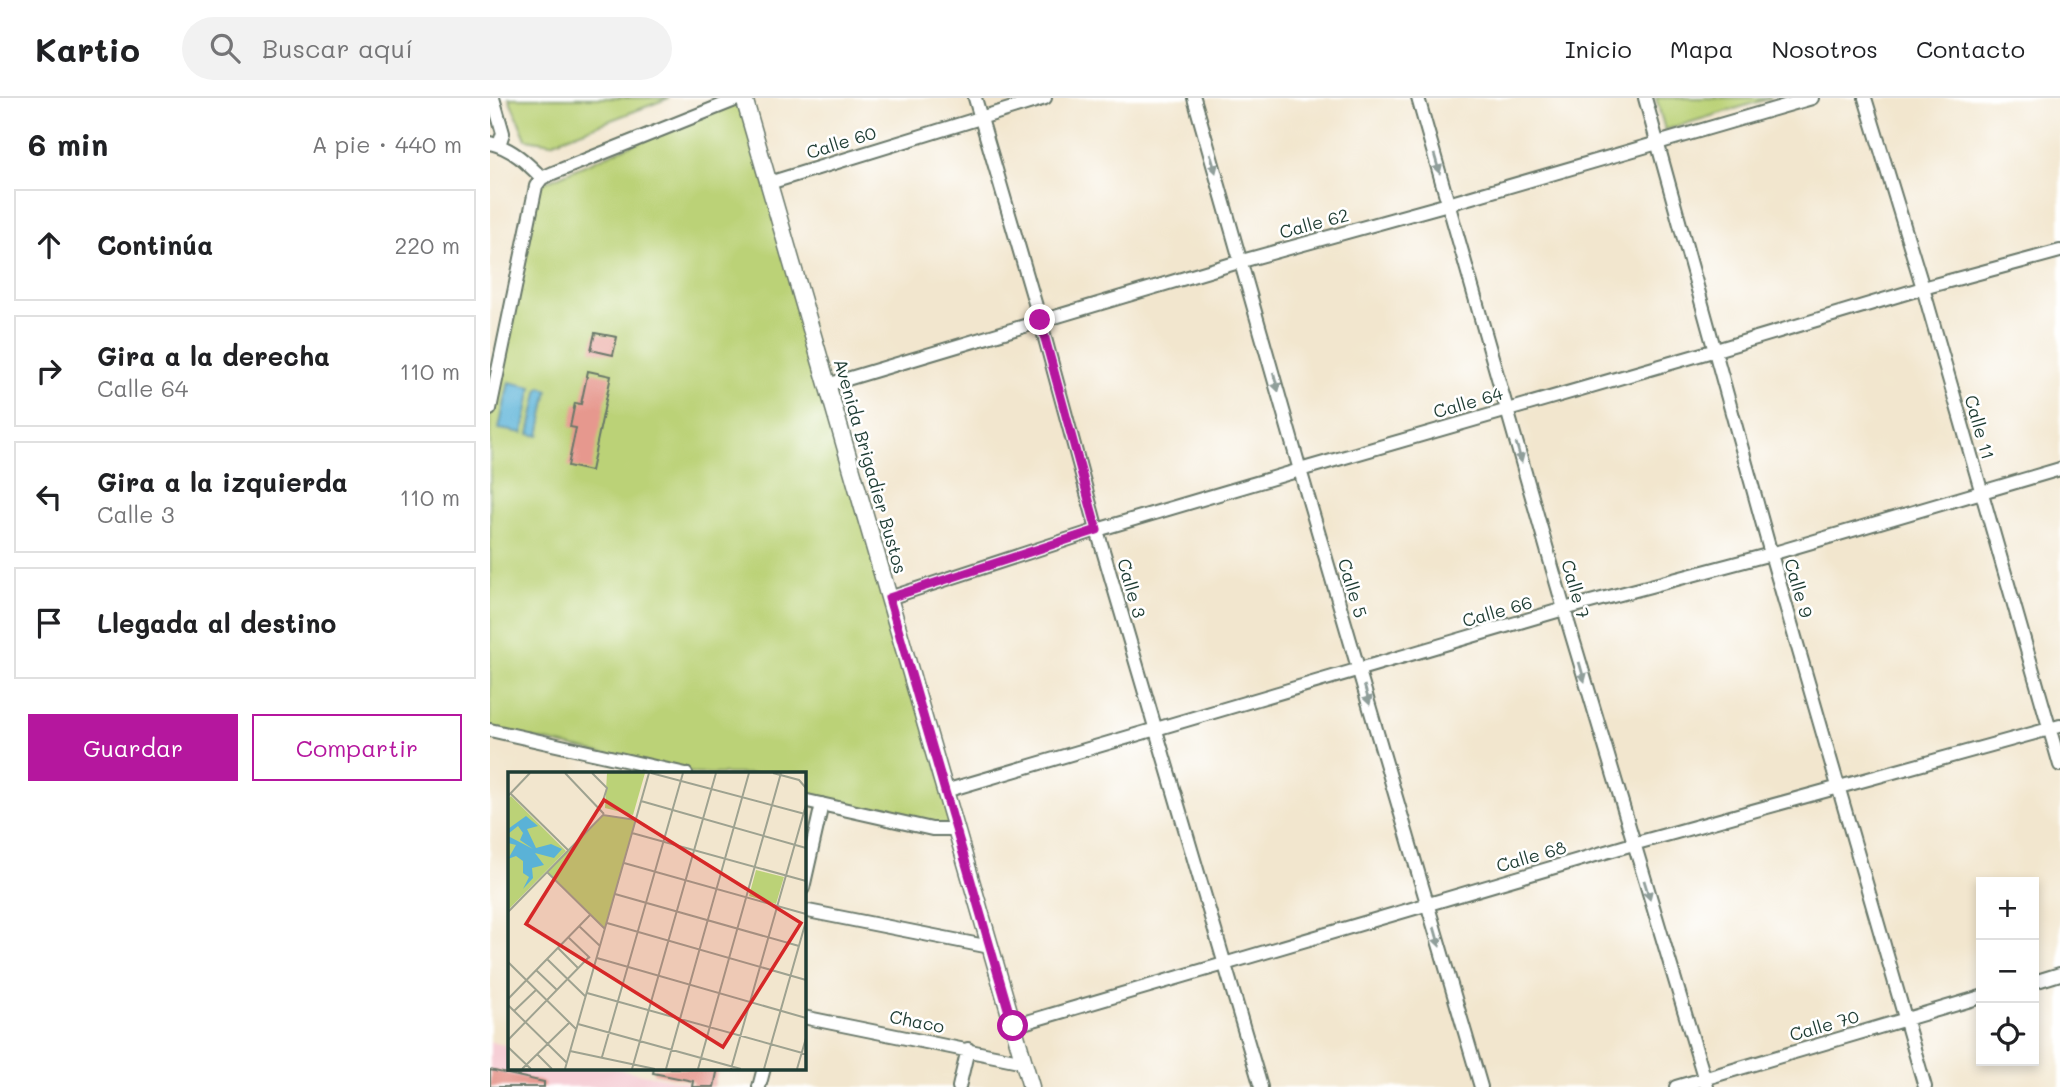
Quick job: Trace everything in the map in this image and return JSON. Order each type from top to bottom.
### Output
[{"type":"street","points":[[493,98],[503,133],[495,144],[518,155],[542,178]]},
{"type":"street","points":[[490,409],[536,186],[542,178],[742,98]]},
{"type":"street","name":"Avenida Brigadier Bustos","points":[[742,98],[1031,1087]]},
{"type":"street","name":"Calle 3","points":[[975,98],[1040,320],[1097,530],[1261,1087]]},
{"type":"street","name":"Calle 60","points":[[769,183],[1045,98]]},
{"type":"street","name":"Calle 5","points":[[1194,98],[1481,1087]]},
{"type":"street","name":"Calle 7","points":[[1418,98],[1564,609],[1705,1083]]},
{"type":"street","name":"Calle 9","points":[[1645,98],[1771,554],[1925,1087]]},
{"type":"street","name":"Calle 62","points":[[827,386],[1040,320],[1812,98]]},
{"type":"street","name":"Calle 11","points":[[1865,98],[1981,492],[2055,727],[2060,765]]},
{"type":"street","name":"Calle 64","points":[[889,598],[1097,530],[1923,288],[2060,251]]},
{"type":"street","name":"Calle 66","points":[[945,791],[1564,609],[1771,554],[2060,469]]},
{"type":"street","name":"Calle 68","points":[[1013,1026],[1633,844],[2055,727]]},
{"type":"street","points":[[490,730],[677,772]]},
{"type":"street","points":[[805,800],[932,829],[956,829]]},
{"type":"street","points":[[805,879],[822,804]]},
{"type":"street","points":[[805,910],[990,947]]},
{"type":"street","points":[[2039,980],[2060,974]]},
{"type":"street","name":"Calle 70","points":[[1676,1087],[1705,1083],[1976,998]]},
{"type":"street","name":"Chaco","points":[[805,1017],[1024,1062]]},
{"type":"street","points":[[959,1087],[968,1049]]},
{"type":"street","points":[[759,1087],[763,1070]]},
{"type":"shaded area","points":[[490,1042],[508,1046],[508,1070],[624,1070],[708,1087],[490,1087]]},
{"type":"green space","points":[[509,98],[669,98],[551,143],[526,139]]},
{"type":"green space","points":[[740,98],[956,829],[805,797],[805,772],[688,772],[490,729],[490,409],[536,186]]},
{"type":"green space","points":[[1656,98],[1771,98],[1665,130]]},
{"type":"water","points":[[509,382],[532,387],[523,433],[499,429]]},
{"type":"water","points":[[541,387],[548,390],[539,436],[529,434]]},
{"type":"building","points":[[595,333],[617,337],[613,355],[591,350]]},
{"type":"building","points":[[588,371],[611,376],[591,471],[568,466],[576,428],[570,427],[575,403],[581,404]]},
{"type":"building","points":[[490,1070],[544,1082],[544,1087],[490,1087]]},
{"type":"building","points":[[654,1070],[718,1070],[714,1087],[692,1087],[693,1081],[653,1073]]},
{"type":"route","points":[[1013,1026],[889,598],[1097,530],[1040,320]]}]
